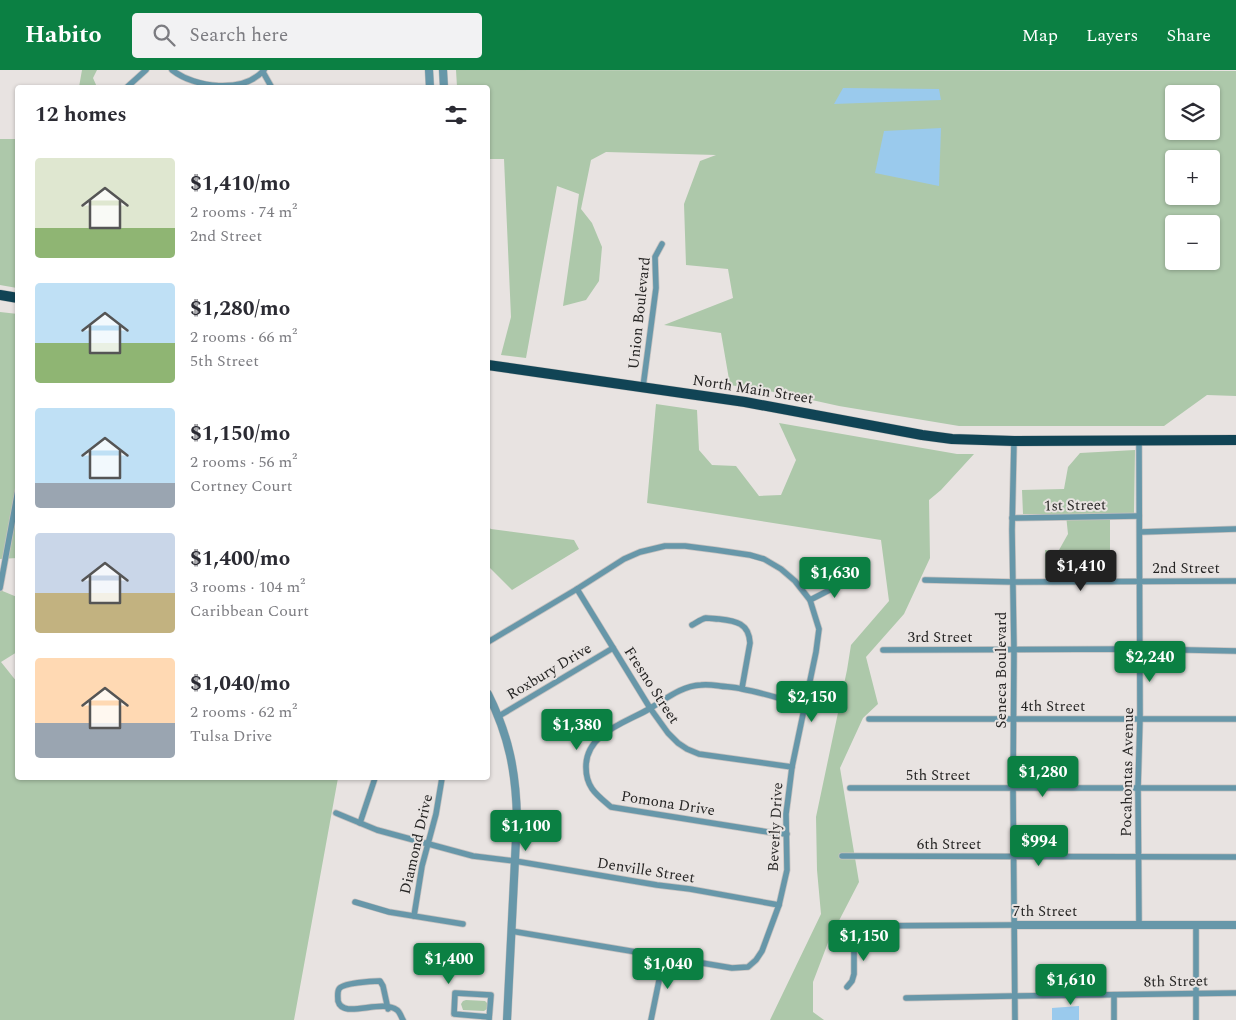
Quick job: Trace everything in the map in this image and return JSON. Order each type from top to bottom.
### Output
[{"type":"highway","points":[[0,295],[15,298]]},
{"type":"highway","name":"North Main Street","points":[[490,366],[754,403],[934,436],[1014,441],[1236,440]]},
{"type":"street","points":[[129,85],[146,70]]},
{"type":"street","points":[[172,70],[188,79],[212,85]]},
{"type":"street","points":[[429,70],[430,85]]},
{"type":"street","points":[[443,70],[444,85]]},
{"type":"street","points":[[235,85],[248,82],[263,71],[270,85]]},
{"type":"street","name":"Union Boulevard","points":[[643,387],[656,288],[655,256],[662,244]]},
{"type":"street","name":"Pocahontas Avenue","points":[[1139,440],[1139,925]]},
{"type":"street","name":"Seneca Boulevard","points":[[1014,441],[1012,518],[1015,1020]]},
{"type":"street","points":[[0,588],[15,506]]},
{"type":"street","name":"1st Street","points":[[1012,518],[1139,516]]},
{"type":"street","points":[[1140,532],[1236,529]]},
{"type":"street","name":"Beverly Drive","points":[[490,641],[624,560],[640,552],[665,546],[685,546],[750,555],[764,559],[781,569],[795,581],[810,600],[819,629],[792,767],[788,799],[787,870],[779,905],[762,951],[756,960],[748,967],[732,968],[511,932]]},
{"type":"street","points":[[810,600],[851,579]]},
{"type":"street","name":"2nd Street","points":[[925,580],[1013,582],[1236,581]]},
{"type":"street","name":"Fresno Street","points":[[577,589],[650,708],[668,733],[678,743],[699,754],[792,767]]},
{"type":"street","points":[[692,625],[707,618],[729,620],[738,622],[746,630],[750,643],[742,688]]},
{"type":"street","name":"Roxbury Drive","points":[[498,716],[613,648]]},
{"type":"street","name":"3rd Street","points":[[883,650],[1236,651]]},
{"type":"street","name":"Pomona Drive","points":[[787,834],[611,807],[591,789],[586,778],[586,758],[595,741],[607,732],[669,695],[695,685],[703,684],[742,688],[805,705]]},
{"type":"street","points":[[490,698],[509,749],[515,784],[517,819],[507,1020]]},
{"type":"street","name":"4th Street","points":[[869,719],[1236,719]]},
{"type":"street","points":[[360,823],[374,780]]},
{"type":"street","name":"Diamond Drive","points":[[414,916],[416,895],[440,798],[442,780]]},
{"type":"street","name":"5th Street","points":[[850,788],[1236,788]]},
{"type":"street","name":"Denville Street","points":[[336,813],[377,830],[473,856],[690,889],[779,905]]},
{"type":"street","name":"6th Street","points":[[842,856],[1236,856]]},
{"type":"street","points":[[356,902],[389,912],[463,924]]},
{"type":"street","points":[[1196,925],[1196,1020]]},
{"type":"street","name":"7th Street","points":[[847,987],[852,981],[854,974],[854,926],[1236,925]]},
{"type":"street","points":[[651,1020],[664,956]]},
{"type":"street","points":[[344,1015],[340,1009],[339,988],[352,984],[380,981],[383,986],[388,1009]]},
{"type":"street","points":[[455,993],[491,995],[489,1018],[454,1014],[455,993]]},
{"type":"street","name":"8th Street","points":[[906,998],[1236,993]]},
{"type":"street","points":[[1114,995],[1114,1020]]},
{"type":"street","points":[[362,1016],[392,1008],[398,1011],[403,1020]]},
{"type":"green space","points":[[82,70],[97,70],[93,78],[96,85],[79,85]]},
{"type":"green space","points":[[456,70],[1236,71],[1236,396],[1207,395],[1164,426],[959,426],[730,385],[721,333],[664,325],[733,298],[728,269],[686,265],[684,204],[700,161],[716,155],[606,152],[591,160],[581,209],[592,223],[602,247],[599,281],[586,300],[563,306],[579,194],[557,186],[526,358],[501,355],[511,317],[504,159],[490,159],[490,85],[457,85]]},
{"type":"green space","points":[[0,139],[15,139],[15,288],[0,285]]},
{"type":"green space","points":[[0,312],[15,314],[15,558],[0,559]]},
{"type":"green space","points":[[656,404],[697,410],[699,450],[712,465],[736,466],[759,496],[781,495],[796,460],[779,423],[957,454],[974,454],[941,490],[929,500],[930,558],[904,614],[866,657],[878,704],[863,718],[840,768],[859,882],[829,940],[813,982],[813,1012],[824,1020],[770,1020],[821,914],[817,870],[816,817],[851,645],[889,601],[881,540],[647,503]]},
{"type":"green space","points":[[1135,450],[1134,513],[1110,513],[1110,580],[1045,578],[1045,550],[1059,550],[1068,534],[1066,515],[1023,514],[1022,490],[1064,489],[1068,467],[1080,453]]},
{"type":"green space","points":[[490,528],[574,540],[579,549],[512,590],[490,568]]},
{"type":"green space","points":[[0,590],[15,596],[15,653],[1,662],[15,680],[15,780],[338,780],[294,1020],[0,1020]]},
{"type":"green space","points":[[466,1000],[485,1001],[488,1004],[487,1009],[484,1011],[463,1010],[461,1004]]},
{"type":"water","points":[[843,88],[939,89],[941,100],[834,104]]},
{"type":"water","points":[[941,128],[939,186],[875,173],[884,131]]},
{"type":"water","points":[[1079,1006],[1079,1020],[1052,1020],[1052,1008]]}]
